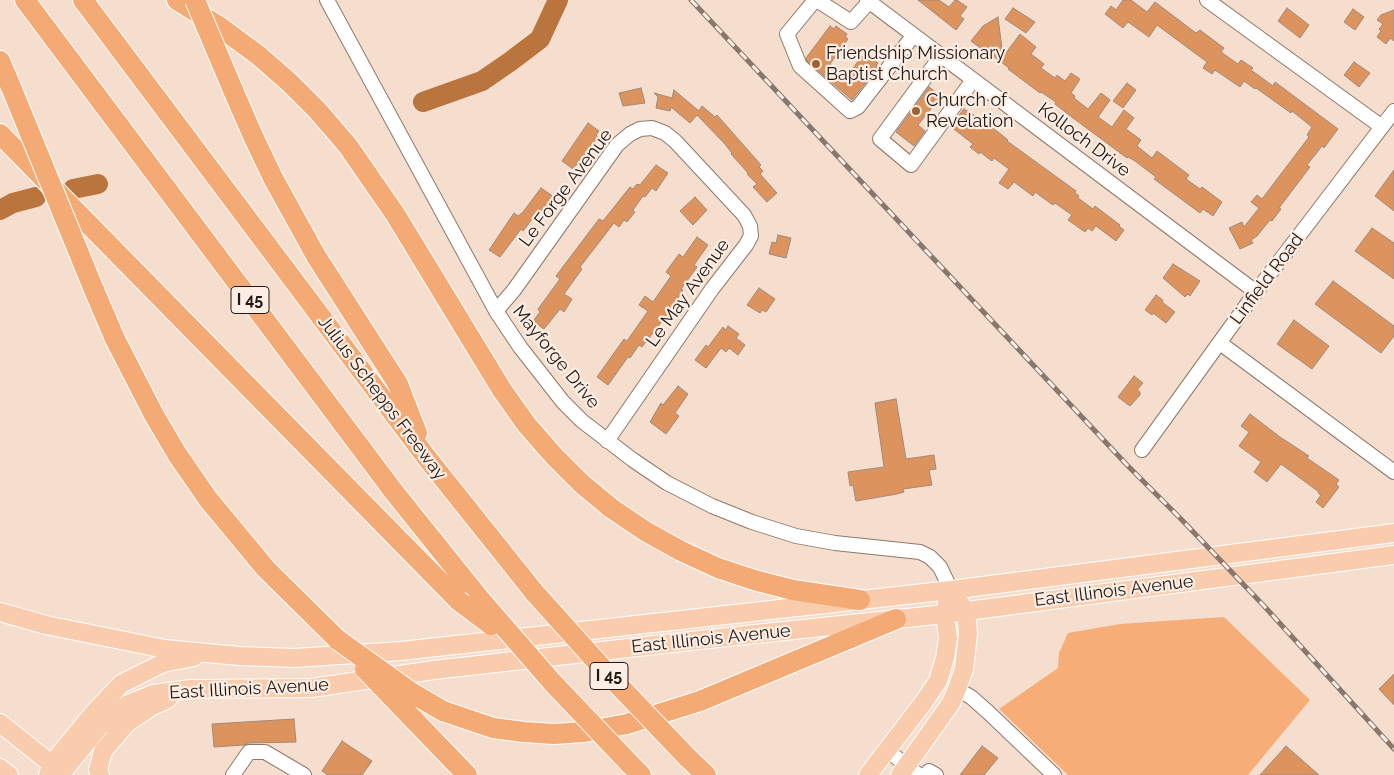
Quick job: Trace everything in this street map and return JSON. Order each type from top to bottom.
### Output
[{"type":"highway","name":"I 45","points":[[25,0],[382,476],[479,598],[524,650],[635,769]]},
{"type":"highway","name":"Julius Schepps Freeway","points":[[83,0],[426,458],[534,592],[604,670],[706,775]]},
{"type":"highway","points":[[177,0],[220,27],[258,55],[318,111],[348,146],[372,178],[395,214],[502,390],[537,437],[582,484],[611,508],[645,531],[681,551],[718,568],[793,590],[860,600]]},
{"type":"highway","points":[[195,0],[252,136],[273,178],[316,256],[398,384],[426,458]]},
{"type":"highway","points":[[0,61],[94,290],[132,374],[177,454],[208,499],[240,540],[468,775]]},
{"type":"highway","points":[[0,134],[386,529],[459,601],[524,650]]},
{"type":"highway","points":[[338,640],[412,693],[443,711],[493,728],[554,734],[584,732],[618,725],[700,701],[896,620]]},
{"type":"main road","name":"East Illinois Avenue","points":[[212,653],[296,658],[401,651],[950,590],[1394,533]]},
{"type":"main road","name":"East Illinois Avenue","points":[[57,772],[99,727],[128,704],[152,694],[191,690],[310,688],[434,670],[945,614],[1394,555]]},
{"type":"main road","points":[[908,772],[951,703],[964,670],[968,634],[966,611],[950,590]]},
{"type":"main road","points":[[868,775],[888,751],[938,681],[945,658],[948,638],[945,614],[950,590]]},
{"type":"main road","points":[[0,612],[46,625],[156,647],[212,653]]},
{"type":"main road","points":[[0,723],[57,772],[91,716],[121,684],[163,663],[212,653]]},
{"type":"main road","points":[[100,775],[98,770],[103,751],[127,723],[152,706],[191,690]]},
{"type":"main road","points":[[0,768],[9,775]]},
{"type":"street","name":"Mayforge Drive","points":[[327,0],[496,311],[520,347],[563,402],[582,422],[667,483],[712,506],[752,522],[796,536],[835,543],[920,552],[930,557],[940,567],[950,590]]},
{"type":"street","points":[[868,1],[851,22],[816,0],[787,34],[800,66],[850,111],[858,107],[913,36]]},
{"type":"street","points":[[1207,0],[1382,127]]},
{"type":"street","name":"Kolloch Drive","points":[[868,1],[1256,292]]},
{"type":"street","points":[[941,56],[880,139],[911,165],[973,80]]},
{"type":"street","name":"Linfield Road","points":[[1142,450],[1256,292],[1394,111]]},
{"type":"street","name":"Le Forge Avenue","points":[[496,311],[514,290],[617,146],[630,134],[640,129],[652,128],[665,133],[703,170]]},
{"type":"street","name":"Le May Avenue","points":[[607,441],[751,236],[750,226],[744,215],[703,170]]},
{"type":"street","points":[[1220,343],[1394,472]]},
{"type":"street","points":[[957,689],[971,697],[988,712],[1054,775]]},
{"type":"street","points":[[888,751],[908,772]]},
{"type":"street","points":[[233,775],[249,752],[265,752],[304,775]]},
{"type":"street","points":[[926,775],[929,771],[936,775]]},
{"type":"shaded area","points":[[1224,617],[1310,700],[1248,775],[1068,775],[999,709],[1058,668],[1059,653],[1068,633],[1120,624]]},
{"type":"building","points":[[918,0],[939,0],[949,7],[957,0],[967,7],[960,16],[964,19],[956,30]]},
{"type":"building","points":[[1123,0],[1131,0],[1147,12],[1155,2],[1196,33],[1200,30],[1224,48],[1221,52],[1238,64],[1241,60],[1273,86],[1275,82],[1338,129],[1324,148],[1322,146],[1307,165],[1310,167],[1279,208],[1281,209],[1272,221],[1270,220],[1257,236],[1251,240],[1253,243],[1240,249],[1229,228],[1242,222],[1244,227],[1259,208],[1251,202],[1257,195],[1262,199],[1309,137],[1307,135],[1312,127],[1292,111],[1291,113],[1244,81],[1240,87],[1215,70],[1212,74],[1203,68],[1207,62],[1157,25],[1149,37],[1128,22],[1123,28],[1105,14],[1111,6],[1116,10]]},
{"type":"building","points":[[1013,8],[1035,22],[1026,33],[1005,19]]},
{"type":"building","points":[[1287,8],[1309,25],[1300,38],[1278,21]]},
{"type":"building","points":[[1353,9],[1364,17],[1355,30],[1344,22]]},
{"type":"building","points":[[1394,10],[1394,41],[1390,38],[1386,44],[1377,37],[1381,31],[1379,29],[1383,24],[1377,20],[1381,15]]},
{"type":"building","points":[[998,17],[1003,57],[1020,34],[1036,47],[1031,54],[1044,64],[1041,68],[1055,78],[1057,75],[1065,81],[1071,73],[1080,79],[1071,93],[1075,96],[1074,98],[1088,109],[1101,93],[1110,100],[1098,117],[1112,127],[1124,110],[1134,118],[1126,129],[1141,140],[1137,146],[1152,158],[1157,151],[1189,175],[1186,179],[1200,189],[1202,187],[1222,202],[1213,216],[1203,209],[1200,213],[1154,179],[1156,177],[1135,161],[1127,158],[1055,104],[1056,102],[1040,93],[971,41],[983,26]]},
{"type":"building","name":"Friendship Missionary Baptist Church","points":[[830,26],[834,29],[836,26],[847,34],[845,37],[848,39],[830,64],[847,76],[862,56],[865,58],[868,55],[878,63],[876,66],[878,67],[852,100],[807,61],[806,58]]},
{"type":"building","points":[[1354,62],[1370,73],[1359,87],[1344,75]]},
{"type":"building","points":[[1127,83],[1136,90],[1123,108],[1113,101]]},
{"type":"building","name":"Church of Revelation","points":[[929,87],[941,96],[918,125],[925,131],[914,146],[896,132]]},
{"type":"building","points":[[641,88],[645,103],[623,106],[619,93]]},
{"type":"building","points":[[674,90],[699,111],[702,106],[715,117],[717,115],[761,165],[759,167],[763,171],[760,174],[777,193],[767,202],[753,187],[757,184],[747,174],[724,143],[697,115],[690,123],[671,107],[670,111],[656,108],[658,97],[654,93],[672,98]]},
{"type":"building","points":[[964,109],[988,124],[1007,141],[1076,191],[1075,193],[1079,196],[1078,198],[1093,209],[1095,206],[1120,225],[1124,230],[1116,241],[1096,226],[1092,231],[1088,228],[1085,232],[1068,220],[1072,215],[1055,203],[1053,205],[1035,192],[1033,196],[1014,182],[1008,189],[999,183],[1009,169],[994,158],[992,161],[980,152],[979,154],[970,147],[973,144],[950,126]]},
{"type":"building","points":[[588,123],[599,131],[596,135],[598,137],[573,169],[562,161]]},
{"type":"building","points":[[656,165],[668,173],[656,191],[652,188],[645,197],[643,196],[633,210],[635,212],[627,222],[624,220],[619,227],[614,223],[580,267],[582,269],[564,294],[572,299],[564,312],[560,309],[544,329],[533,321],[540,312],[538,309],[560,279],[556,276],[599,219],[603,221],[630,187],[633,189],[637,184],[640,185]]},
{"type":"building","points":[[1394,170],[1394,211],[1375,196]]},
{"type":"building","points":[[541,188],[554,197],[542,212],[540,209],[523,231],[521,229],[500,257],[489,250],[514,213],[518,216],[523,212]]},
{"type":"building","points":[[695,197],[707,210],[693,225],[680,211]]},
{"type":"building","points":[[1372,228],[1394,243],[1394,279],[1355,251]]},
{"type":"building","points":[[778,235],[791,238],[786,258],[769,254],[772,242],[776,243]]},
{"type":"building","points":[[697,237],[708,245],[694,265],[697,267],[681,289],[683,290],[670,310],[672,312],[665,322],[663,320],[642,347],[639,345],[630,358],[628,357],[608,385],[597,377],[624,339],[627,341],[648,311],[639,305],[645,296],[653,302],[671,276],[666,272],[679,254],[683,257]]},
{"type":"building","points":[[1173,264],[1200,281],[1190,296],[1188,294],[1185,297],[1163,278]]},
{"type":"building","points":[[1333,281],[1394,326],[1394,336],[1381,353],[1315,304]]},
{"type":"building","points":[[759,288],[775,299],[766,312],[762,310],[760,313],[747,305]]},
{"type":"building","points":[[1156,295],[1175,312],[1166,323],[1153,313],[1152,315],[1145,310]]},
{"type":"building","points":[[1294,320],[1329,346],[1312,369],[1277,344]]},
{"type":"building","points":[[728,326],[739,334],[736,338],[745,345],[738,355],[729,348],[726,352],[721,348],[706,368],[695,360],[706,345],[708,347],[723,327],[726,330]]},
{"type":"building","points":[[1134,376],[1143,383],[1137,390],[1140,392],[1140,395],[1130,406],[1118,397]]},
{"type":"building","points":[[678,386],[688,394],[675,413],[679,416],[666,434],[650,422],[661,403],[663,405]]},
{"type":"building","points":[[896,399],[906,459],[934,455],[936,469],[929,470],[932,485],[903,489],[904,492],[897,494],[856,501],[853,485],[850,486],[848,472],[884,467],[875,403]]},
{"type":"building","points":[[1250,414],[1339,480],[1336,484],[1339,487],[1323,508],[1316,502],[1321,495],[1319,492],[1281,464],[1267,482],[1254,472],[1261,462],[1239,446],[1249,432],[1241,426]]},
{"type":"building","points":[[1394,674],[1394,705],[1379,689]]},
{"type":"building","points":[[294,719],[296,742],[249,743],[214,747],[212,724]]},
{"type":"building","points":[[342,741],[372,761],[362,775],[328,775],[322,771]]},
{"type":"building","points":[[982,746],[998,758],[984,775],[960,775]]},
{"type":"building","points":[[1286,746],[1319,775],[1260,775]]},
{"type":"waterway","points":[[423,102],[482,81],[511,61],[540,39],[558,0]]},
{"type":"waterway","points":[[73,189],[98,184]]},
{"type":"waterway","points":[[0,210],[13,203],[36,197]]},
{"type":"railway","points":[[691,0],[1127,465],[1265,607],[1394,749]]},
{"type":"place","name":"Friendship Missionary Baptist Church","points":[[816,64]]},
{"type":"place","name":"Church of Revelation","points":[[916,111]]}]
